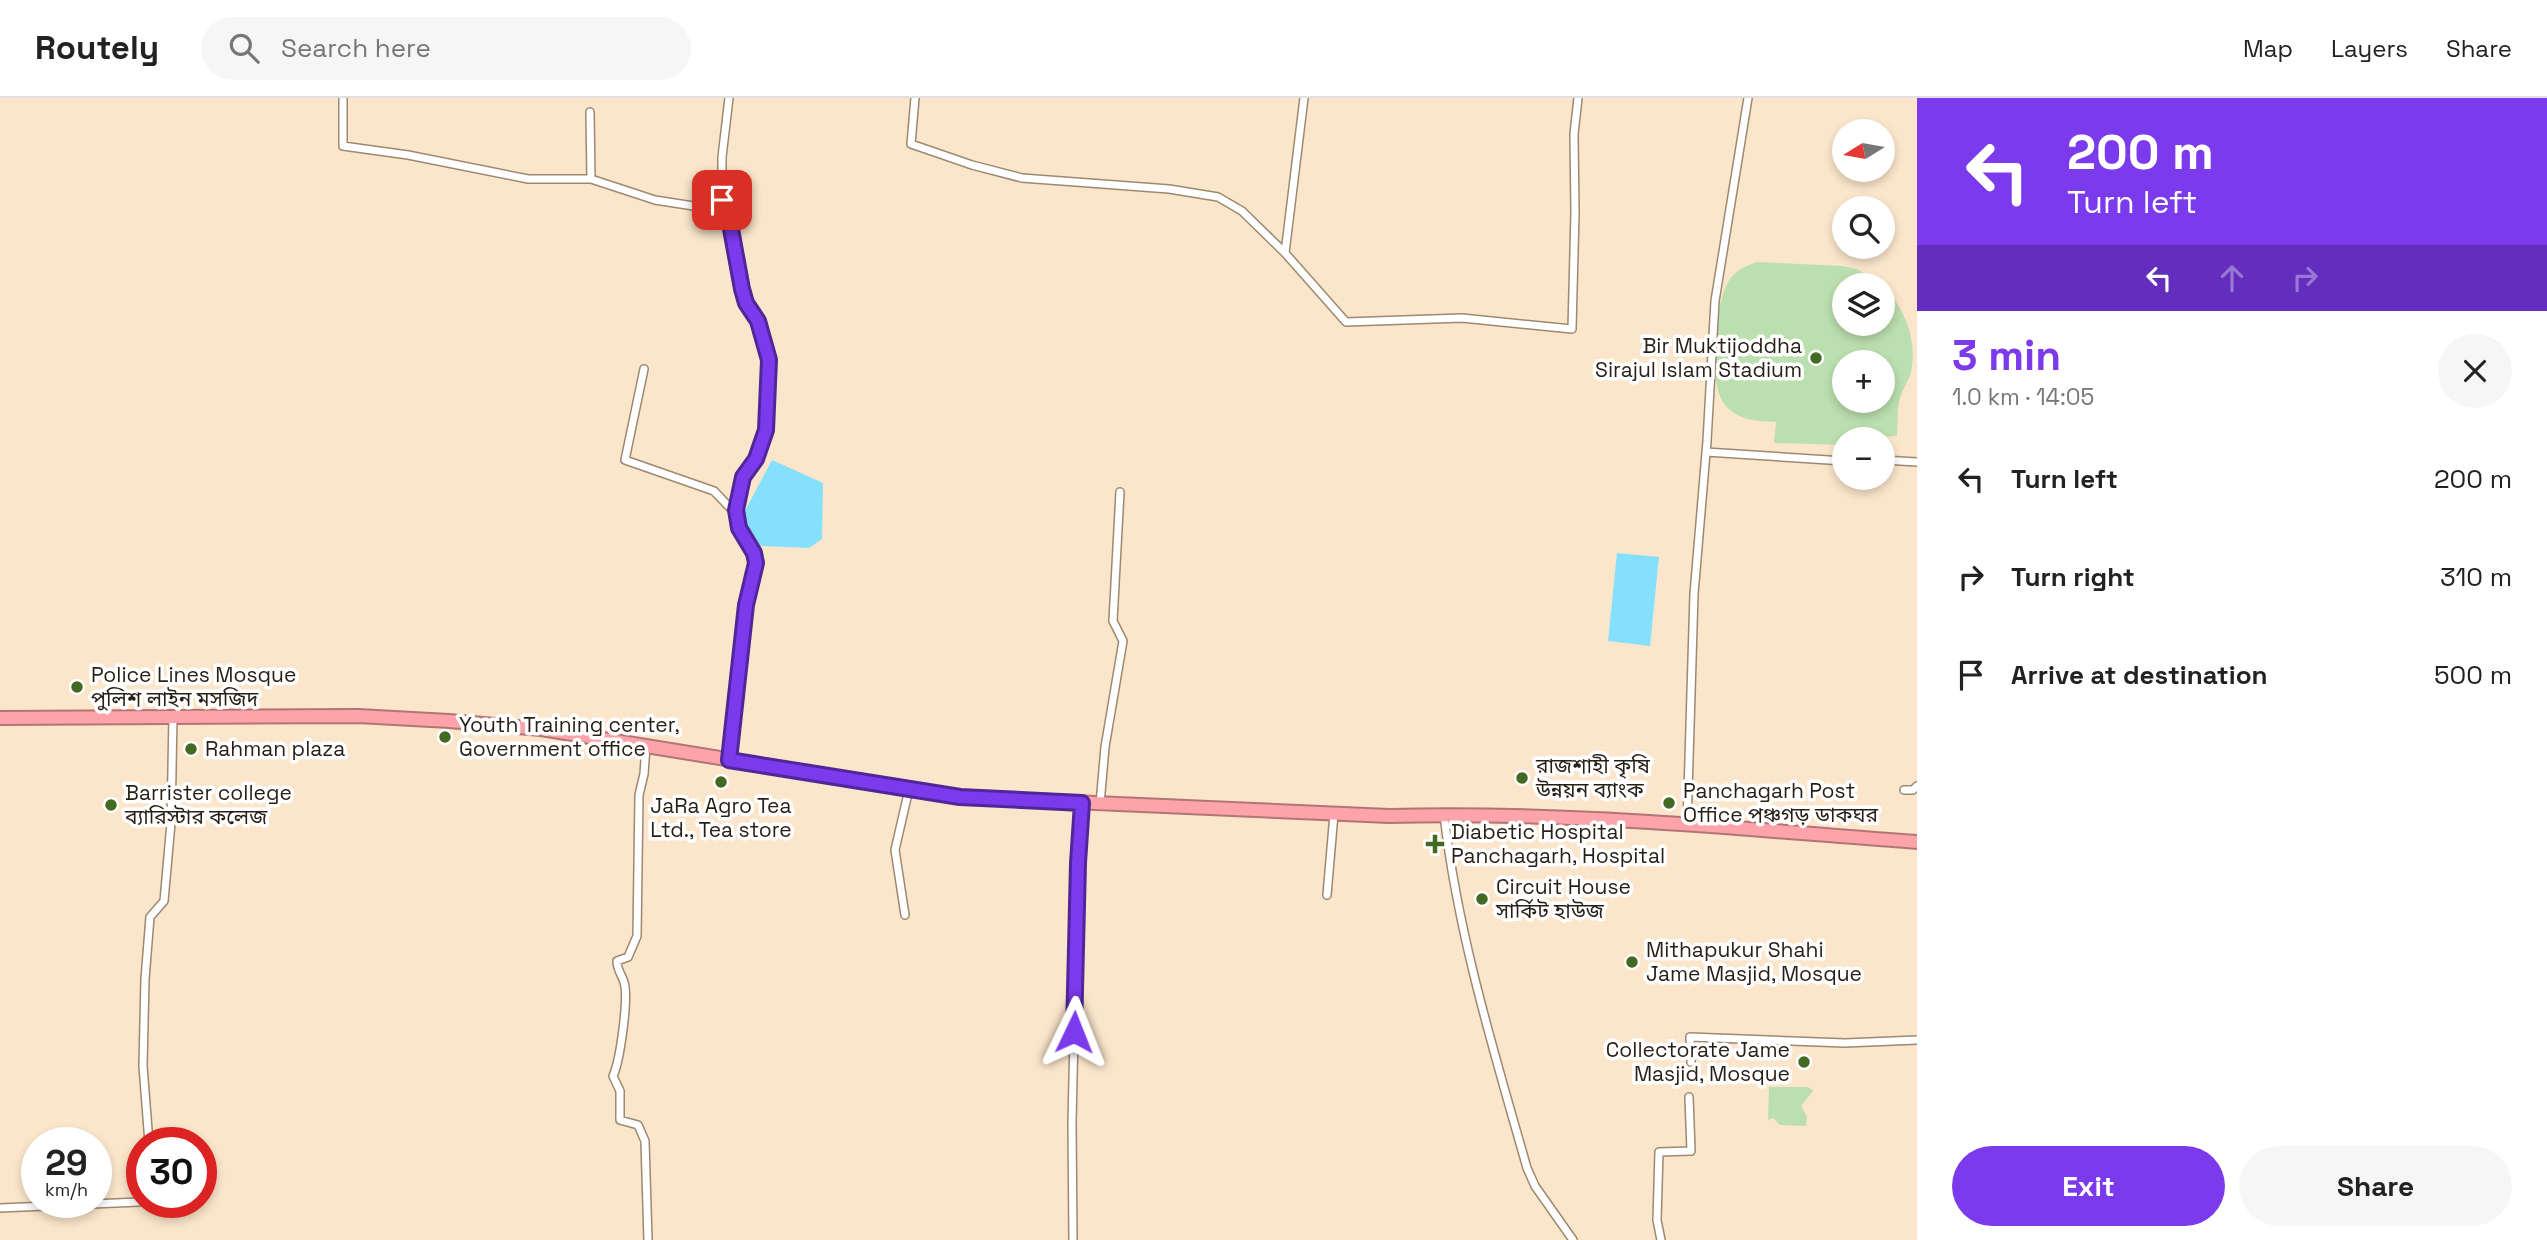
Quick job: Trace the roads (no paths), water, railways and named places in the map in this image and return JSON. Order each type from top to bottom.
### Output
[{"type":"highway","points":[[0,718],[358,716],[449,721],[541,729],[960,797],[1334,814],[1444,814],[1687,825],[1917,842]]},
{"type":"street","points":[[342,98],[342,146],[408,155],[528,179],[591,179],[654,200],[700,206],[727,206]]},
{"type":"street","points":[[729,98],[722,157],[722,200],[731,213],[738,275],[746,303],[758,321],[769,360],[766,430],[756,459],[743,477],[736,510],[739,528],[754,553],[756,563],[746,605],[729,760]]},
{"type":"street","points":[[915,98],[911,144],[972,165],[1022,178],[1169,189],[1218,197],[1242,211],[1285,253],[1346,322],[1462,318],[1572,329],[1574,134],[1578,98]]},
{"type":"street","points":[[1285,253],[1304,98]]},
{"type":"street","points":[[1687,825],[1694,594],[1715,301],[1748,98]]},
{"type":"street","points":[[590,112],[591,179]]},
{"type":"street","points":[[644,369],[625,460],[714,491],[737,515]]},
{"type":"street","points":[[1706,452],[1832,460]]},
{"type":"street","points":[[1895,461],[1917,462]]},
{"type":"street","points":[[1100,804],[1105,747],[1123,641],[1113,621],[1120,492]]},
{"type":"street","points":[[148,1127],[143,1066],[145,979],[150,917],[164,901],[171,823],[173,716]]},
{"type":"street","points":[[646,746],[639,795],[637,936],[628,957],[617,961],[617,970],[624,981],[625,996],[619,1064],[613,1076],[620,1091],[620,1121],[638,1125],[645,1141],[648,1240]]},
{"type":"street","points":[[1904,790],[1913,790],[1917,786]]},
{"type":"street","points":[[905,915],[894,850],[909,789]]},
{"type":"street","points":[[1073,1240],[1072,1122],[1078,863],[1082,803]]},
{"type":"street","points":[[1327,895],[1334,814]]},
{"type":"street","points":[[1444,814],[1456,896],[1527,1168],[1535,1186],[1573,1240]]},
{"type":"street","points":[[1691,1062],[1690,1037],[1845,1043],[1917,1040]]},
{"type":"street","points":[[1661,1240],[1657,1220],[1659,1152],[1691,1151],[1689,1097]]},
{"type":"street","points":[[0,1208],[126,1203]]},
{"type":"water","points":[[772,460],[823,483],[822,539],[809,548],[761,546],[738,524]]},
{"type":"water","points":[[1617,553],[1659,557],[1650,646],[1608,641]]},
{"type":"place","name":"Bir Muktijoddha Sirajul Islam Stadium","points":[[1816,358]]},
{"type":"place","name":"Police Lines Mosque পুলিশ লাইন মসজিদ","points":[[77,687]]},
{"type":"place","name":"Youth Training center, Government office","points":[[445,737]]},
{"type":"place","name":"Rahman plaza","points":[[191,749]]},
{"type":"place","name":"রাজশাহী কৃষি উন্নয়ন ব্যাংক","points":[[1522,778]]},
{"type":"place","name":"JaRa Agro Tea Ltd., Tea store","points":[[721,782]]},
{"type":"place","name":"Panchagarh Post Office পঞ্চগড় ডাকঘর","points":[[1669,803]]},
{"type":"place","name":"Barrister college ব্যারিস্টার কলেজ","points":[[111,805]]},
{"type":"place","name":"Diabetic Hospital Panchagarh, Hospital","points":[[1435,844]]},
{"type":"place","name":"Circuit House সার্কিট হাউজ","points":[[1482,899]]},
{"type":"place","name":"Mithapukur Shahi Jame Masjid, Mosque","points":[[1632,962]]},
{"type":"place","name":"Collectorate Jame Masjid, Mosque","points":[[1804,1062]]}]
